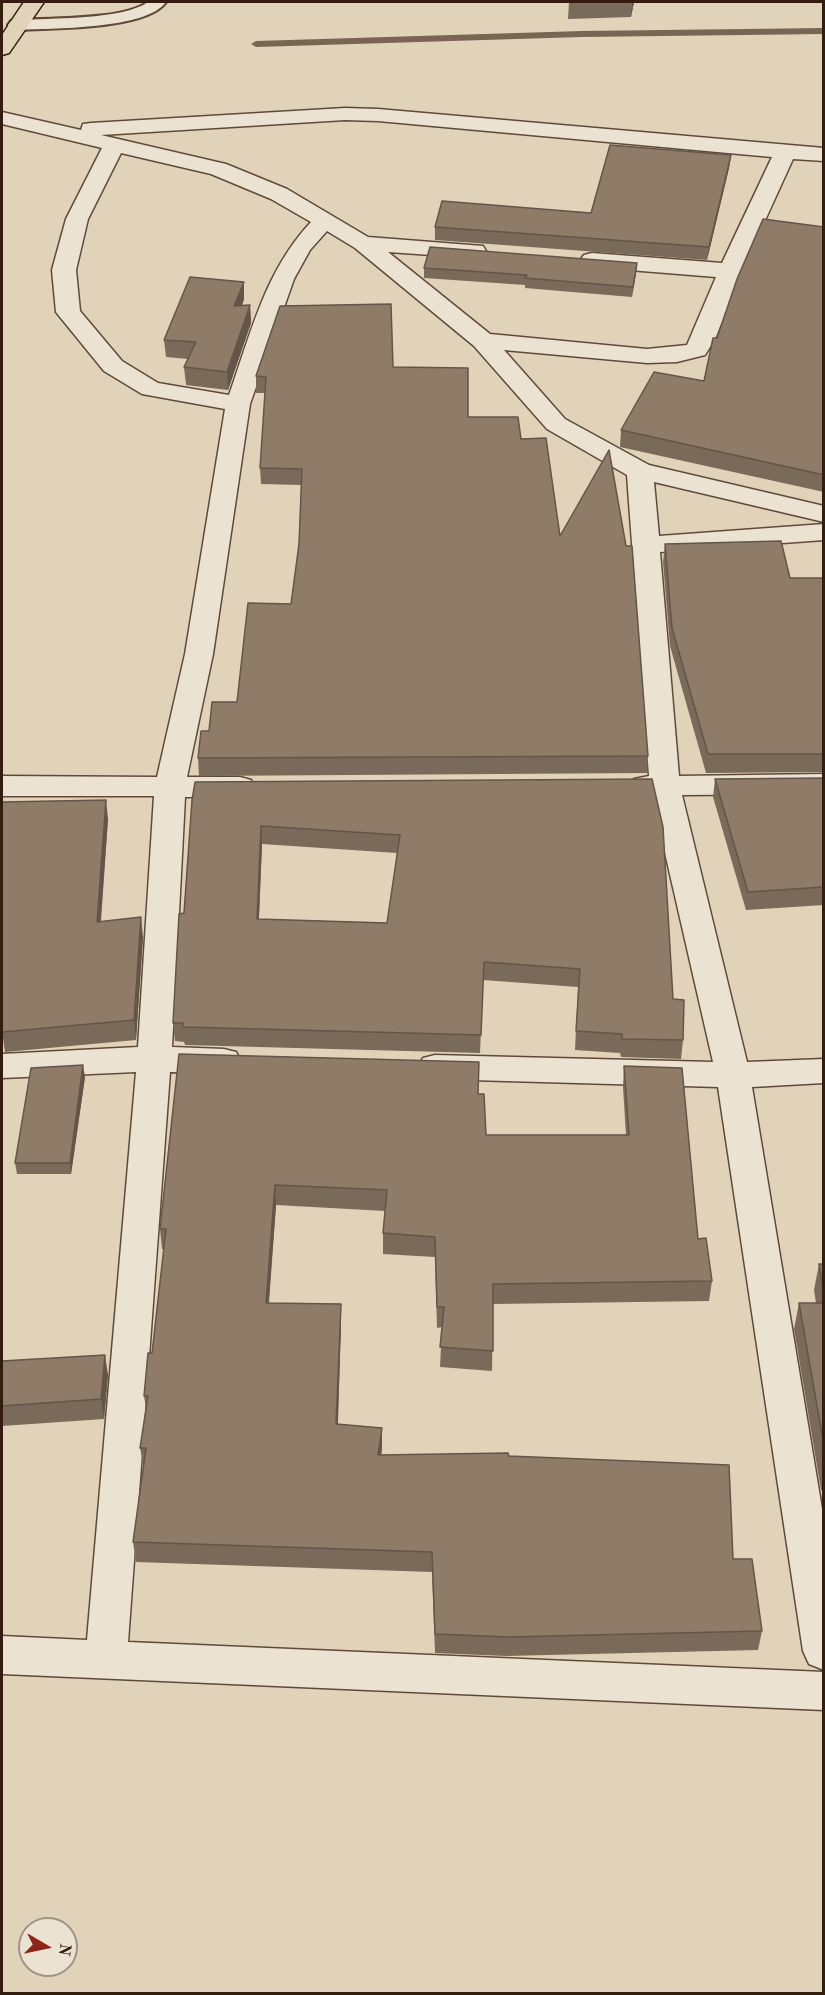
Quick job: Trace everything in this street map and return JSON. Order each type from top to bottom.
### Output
[{"type":"main road","points":[[2,49],[34,2]]},
{"type":"street","points":[[50,130],[345,114],[378,115],[824,154]]},
{"type":"street","points":[[2,118],[218,169],[279,194],[363,243],[483,341],[556,424],[640,471],[824,514]]},
{"type":"street","points":[[114,145],[77,219],[64,270],[68,312],[114,366],[151,389],[238,404]]},
{"type":"street","points":[[483,341],[647,356],[677,355],[696,350],[703,339],[730,271],[786,151]]},
{"type":"street","points":[[106,1659],[154,1059],[170,788],[199,654],[238,404],[282,279],[300,247],[324,220]]},
{"type":"street","points":[[363,243],[493,253]]},
{"type":"street","points":[[576,259],[730,271]]},
{"type":"street","points":[[640,471],[665,786],[734,1075],[824,1651]]},
{"type":"street","points":[[646,545],[824,532]]},
{"type":"street","points":[[618,786],[824,784]]},
{"type":"street","points":[[2,786],[264,787]]},
{"type":"street","points":[[2,1066],[154,1059],[249,1061]]},
{"type":"street","points":[[402,1066],[734,1075],[824,1071]]},
{"type":"street","points":[[2,1655],[824,1691]]},
{"type":"lane","points":[[17,25],[119,18],[146,12],[158,2]]},
{"type":"building","points":[[610,145],[731,155],[709,247],[435,227],[442,201],[591,213]]},
{"type":"building","points":[[763,219],[824,227],[824,475],[621,430],[654,372],[704,381],[713,338],[717,338],[737,279]]},
{"type":"building","points":[[430,247],[637,263],[633,287],[525,278],[527,275],[424,268]]},
{"type":"building","points":[[190,277],[244,282],[234,306],[250,305],[227,372],[184,367],[196,342],[164,340]]},
{"type":"building","points":[[391,304],[393,367],[468,368],[468,417],[518,417],[521,439],[546,438],[560,536],[609,450],[626,546],[632,546],[648,756],[198,758],[201,731],[209,731],[212,702],[237,702],[248,603],[291,604],[299,544],[302,469],[260,468],[266,377],[256,376],[280,306]]},
{"type":"building","points":[[781,541],[790,578],[824,578],[824,754],[708,754],[672,628],[665,544]]},
{"type":"building","points":[[824,778],[824,887],[748,892],[715,779]]},
{"type":"building","points":[[652,779],[663,827],[673,999],[684,1000],[683,1040],[622,1039],[622,1034],[576,1031],[580,969],[484,962],[481,1035],[183,1027],[183,1023],[173,1023],[179,914],[184,913],[195,782]],"holes":[[[261,826],[400,835],[387,923],[257,919]]]},
{"type":"building","points":[[106,800],[97,922],[141,917],[134,1020],[2,1032],[2,802]]},
{"type":"building","points":[[179,1054],[479,1062],[478,1094],[484,1094],[486,1135],[629,1135],[624,1066],[682,1068],[698,1239],[706,1238],[712,1281],[493,1284],[493,1351],[440,1347],[444,1307],[437,1307],[435,1237],[383,1233],[387,1190],[275,1185],[266,1303],[341,1304],[336,1424],[382,1428],[378,1455],[508,1453],[509,1456],[729,1465],[733,1559],[752,1559],[762,1631],[507,1637],[435,1634],[432,1552],[133,1542],[146,1448],[140,1448],[148,1396],[144,1396],[148,1353],[152,1353],[166,1229],[160,1229]]},
{"type":"building","points":[[83,1065],[70,1163],[15,1163],[31,1068]]},
{"type":"building","points":[[819,1264],[824,1264],[824,1295]]},
{"type":"building","points":[[799,1303],[824,1303],[824,1446]]},
{"type":"building","points":[[105,1355],[101,1399],[2,1406],[2,1361]]},
{"type":"waterway","points":[[256,44],[582,34],[824,31]]}]
